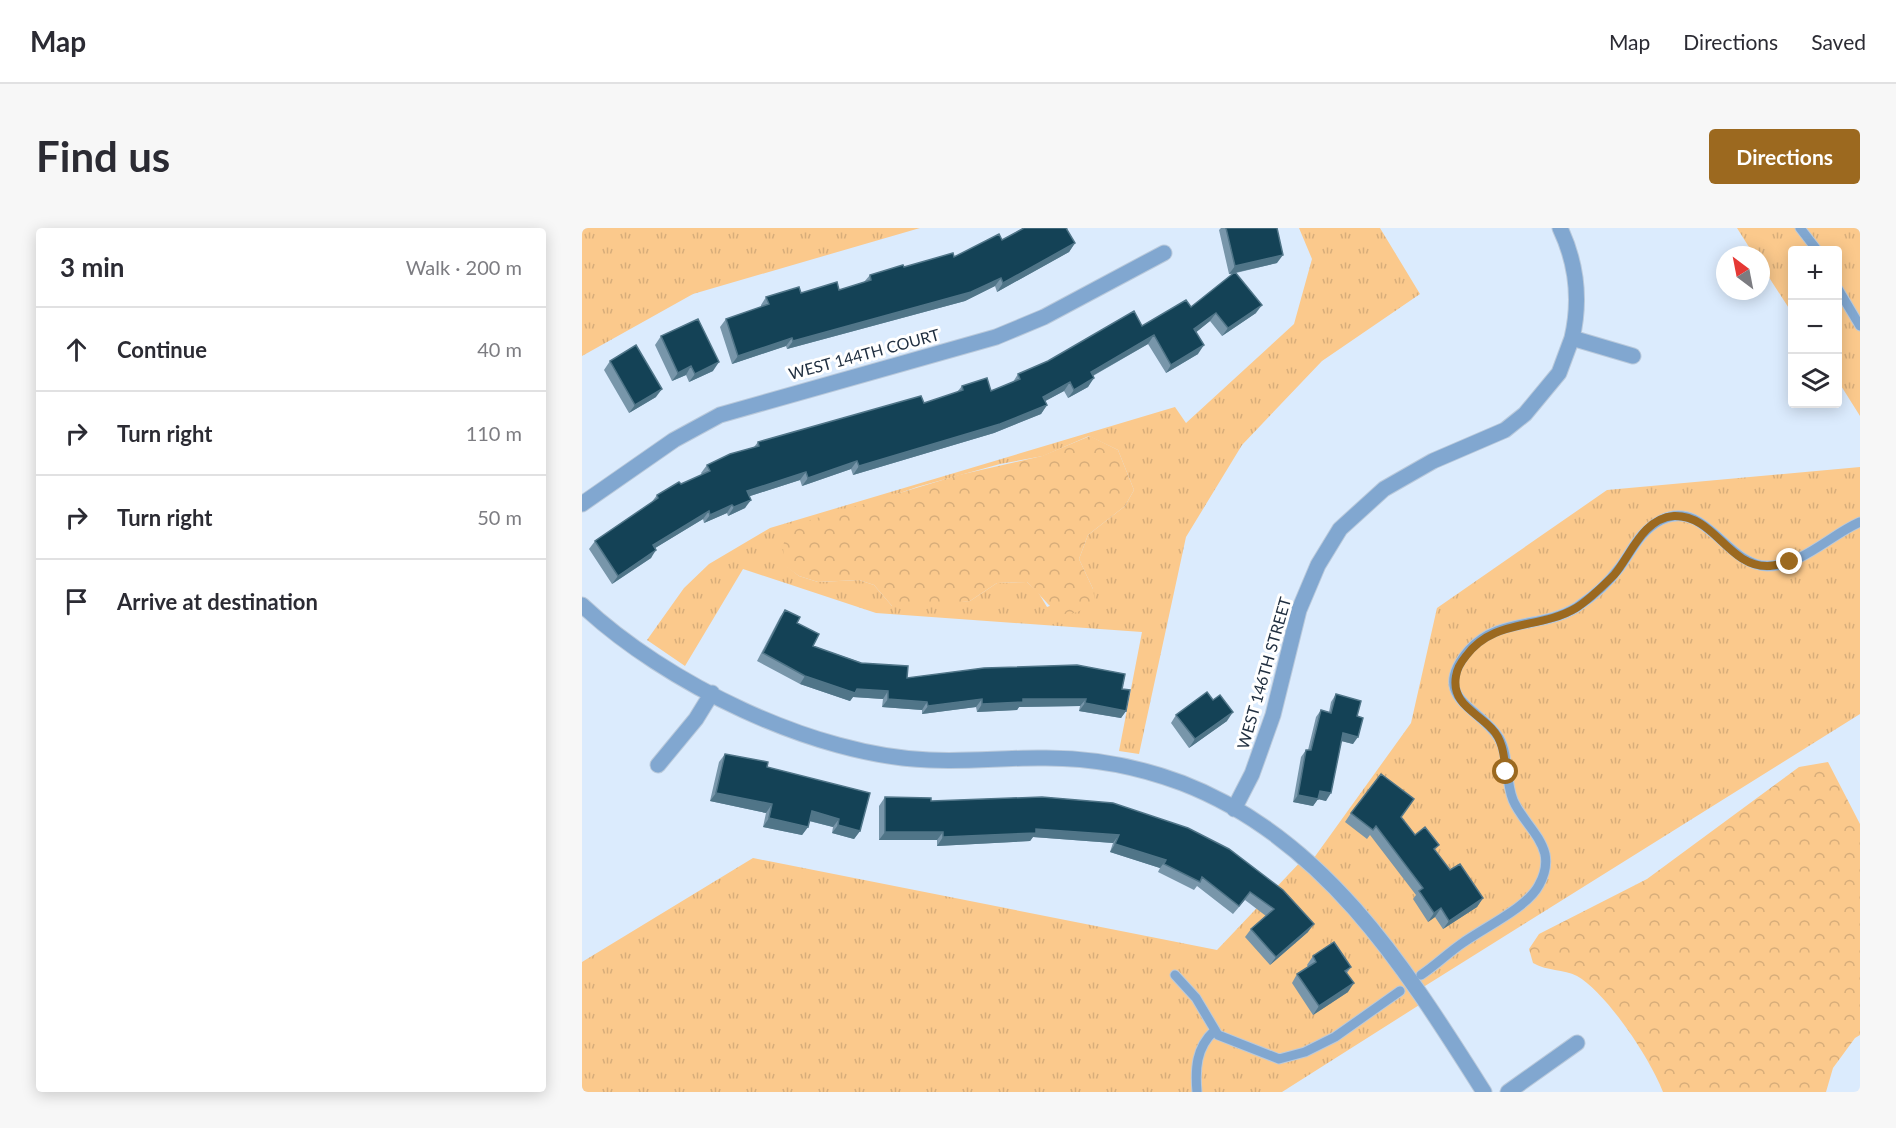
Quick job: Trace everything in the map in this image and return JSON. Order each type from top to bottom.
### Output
[{"type":"street","name":"WEST 146TH STREET","points":[[1234,809],[1252,774],[1273,715],[1299,610],[1318,565],[1340,529],[1384,489],[1433,460],[1504,430],[1525,414],[1559,373],[1572,338],[1577,296],[1576,267],[1560,228]]},
{"type":"street","name":"WEST 144TH COURT","points":[[582,504],[674,440],[720,415],[745,406],[996,337],[1044,317],[1164,253]]},
{"type":"street","points":[[1572,338],[1633,357]]},
{"type":"street","points":[[582,605],[628,644],[678,675],[786,727],[874,754],[930,760],[1062,758],[1114,765],[1183,783],[1234,809],[1295,848],[1342,894],[1392,956],[1484,1092]]},
{"type":"street","points":[[658,765],[696,719],[712,693]]},
{"type":"street","points":[[1508,1092],[1577,1043]]},
{"type":"lane","points":[[1800,228],[1814,246]]},
{"type":"lane","points":[[1842,296],[1860,326]]},
{"type":"lane","points":[[1421,975],[1462,943],[1529,898],[1541,883],[1546,861],[1540,841],[1512,798],[1500,740],[1492,729],[1466,708],[1457,696],[1456,674],[1470,650],[1490,633],[1555,618],[1578,606],[1612,577],[1642,533],[1671,516],[1696,520],[1744,561],[1767,566],[1790,562],[1844,528],[1860,522]]},
{"type":"lane","points":[[1175,975],[1196,998],[1214,1031],[1226,1039],[1279,1059],[1292,1057],[1335,1037],[1400,991]]},
{"type":"lane","points":[[1197,1092],[1198,1058],[1205,1039],[1214,1031]]},
{"type":"green space","points":[[582,228],[920,228],[693,294],[582,356]]},
{"type":"green space","points":[[1299,228],[1380,228],[1420,294],[1322,361],[1242,445],[1186,537],[1139,754],[1119,751],[1142,632],[876,613],[743,569],[685,666],[647,640],[684,588],[709,564],[770,528],[1175,407],[1186,423],[1294,324],[1312,259]],"holes":[[[1089,436],[1118,450],[1134,490],[1125,506],[1088,535],[1079,559],[1093,589],[1047,607],[1038,592],[1027,582],[997,583],[970,601],[892,606],[874,585],[859,580],[818,582],[799,576],[785,565],[857,508],[917,487],[1000,464],[1043,456]]]},
{"type":"green space","points":[[1737,228],[1860,228],[1860,416],[1842,387],[1842,246],[1788,246],[1788,307],[1770,279],[1770,246],[1748,246]]},
{"type":"green space","points":[[1090,436],[1118,450],[1134,490],[1125,506],[1088,535],[1079,559],[1093,589],[1095,602],[1082,610],[1072,614],[1056,611],[1027,582],[997,583],[970,601],[903,609],[892,606],[874,585],[859,580],[818,582],[799,576],[785,566],[783,548],[786,530],[797,524],[959,475],[1042,456]]},
{"type":"green space","points":[[1860,467],[1860,714],[1417,991],[1424,1002],[1282,1092],[582,1092],[582,962],[753,858],[1217,950],[1305,857],[1311,862],[1411,723],[1437,608],[1607,490]]},
{"type":"green space","points":[[1828,762],[1860,824],[1860,1035],[1855,1038],[1833,1068],[1826,1092],[1663,1092],[1649,1063],[1627,1028],[1601,997],[1577,976],[1533,963],[1529,949],[1539,934],[1647,879],[1799,767]]},
{"type":"building","points":[[1024,228],[1066,228],[1075,243],[1003,283],[1001,278],[971,292],[793,341],[792,338],[738,356],[726,319],[769,304],[766,297],[799,287],[801,293],[837,282],[839,290],[871,280],[870,275],[903,265],[904,267],[953,253],[954,257],[999,234],[1002,240]]},
{"type":"building","points":[[1226,228],[1277,228],[1283,255],[1235,266]]},
{"type":"building","points":[[1235,272],[1262,305],[1228,328],[1216,313],[1194,329],[1204,345],[1171,365],[1154,335],[1091,372],[1094,378],[1074,390],[1070,382],[1043,397],[1047,405],[1000,424],[859,466],[857,461],[808,478],[806,472],[747,491],[751,500],[734,507],[732,505],[710,515],[709,511],[653,545],[656,550],[618,576],[595,541],[658,498],[657,495],[679,482],[681,484],[710,471],[707,465],[730,454],[759,446],[758,442],[921,396],[924,403],[963,390],[962,386],[987,378],[991,391],[1020,379],[1018,374],[1048,361],[1134,311],[1142,326],[1186,300],[1191,307]]},
{"type":"building","points":[[698,319],[719,362],[695,374],[691,366],[678,373],[661,336]]},
{"type":"building","points":[[636,345],[662,389],[635,405],[610,361]]},
{"type":"building","points":[[785,610],[800,617],[797,623],[819,634],[813,646],[861,663],[908,666],[907,678],[984,668],[1077,665],[1125,674],[1122,689],[1130,690],[1126,711],[1085,703],[1086,699],[1023,699],[1023,702],[982,704],[982,699],[928,706],[927,702],[888,699],[888,691],[857,689],[855,693],[805,676],[763,653]]},
{"type":"building","points":[[1207,692],[1213,700],[1220,695],[1233,712],[1195,739],[1176,715]]},
{"type":"building","points":[[1336,694],[1361,701],[1357,716],[1363,718],[1358,737],[1343,733],[1331,793],[1320,791],[1318,799],[1298,795],[1306,750],[1311,750],[1321,710],[1331,713]]},
{"type":"building","points":[[725,754],[768,762],[767,767],[870,793],[860,831],[838,825],[839,819],[812,811],[808,827],[769,818],[772,804],[716,793]]},
{"type":"building","points":[[1381,774],[1414,799],[1401,817],[1415,835],[1425,827],[1439,845],[1434,849],[1450,870],[1460,864],[1483,898],[1449,921],[1441,908],[1434,913],[1419,891],[1423,888],[1376,826],[1373,830],[1351,813]]},
{"type":"building","points":[[885,797],[931,798],[931,801],[1042,797],[1113,803],[1188,828],[1229,849],[1283,890],[1314,924],[1276,957],[1251,929],[1274,909],[1250,892],[1239,906],[1202,877],[1200,882],[1164,864],[1166,860],[1115,844],[1119,835],[1036,829],[1036,833],[943,837],[943,832],[885,832]]},
{"type":"building","points":[[1334,942],[1351,967],[1345,971],[1354,983],[1319,1006],[1297,974],[1316,962],[1313,956]]},
{"type":"route","points":[[1506,772],[1500,740],[1492,729],[1466,708],[1457,696],[1456,674],[1461,662],[1479,641],[1500,629],[1517,623],[1555,618],[1578,606],[1612,577],[1642,533],[1671,516],[1696,520],[1707,527],[1744,561],[1767,566],[1790,562]]}]
